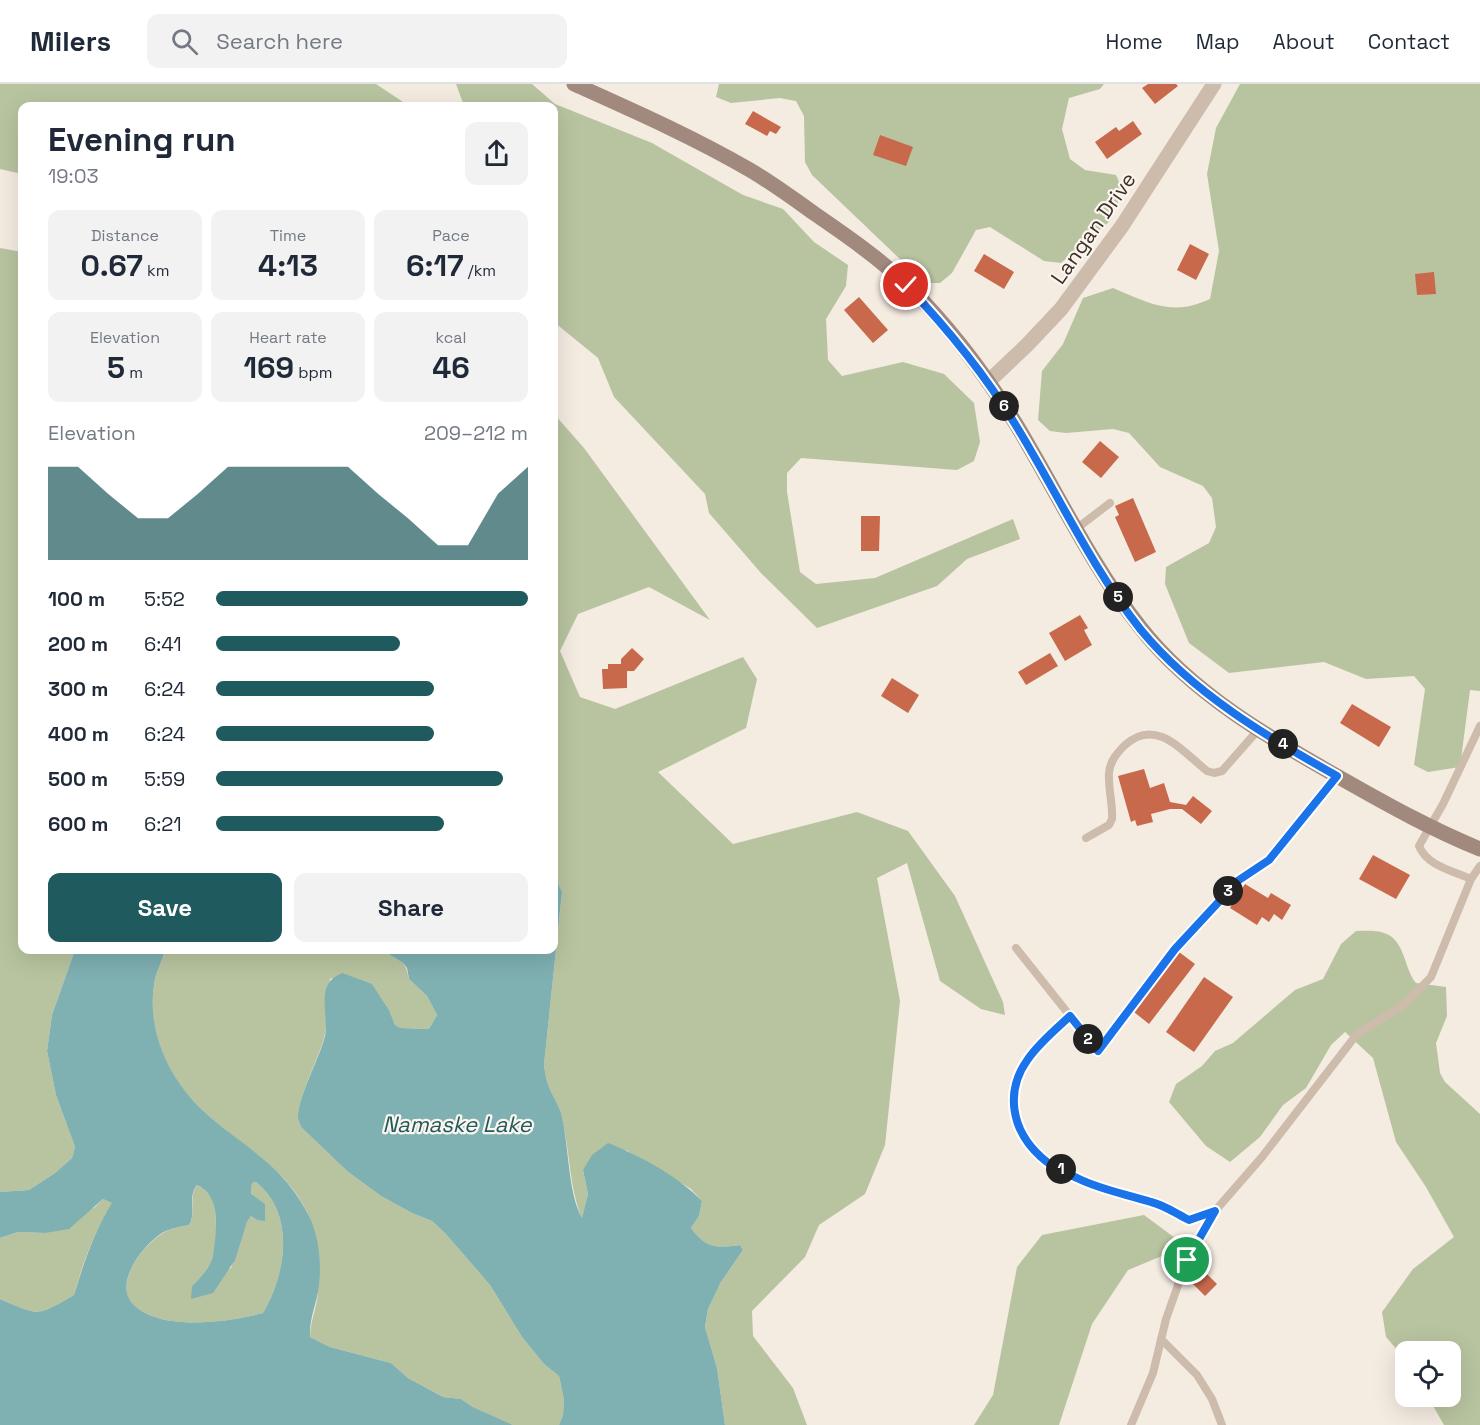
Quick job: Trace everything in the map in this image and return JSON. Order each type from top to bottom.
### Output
[{"type":"main road","points":[[574,84],[647,116],[715,150],[753,172],[867,251],[906,285],[962,346],[1016,424],[1076,529],[1124,606],[1166,658],[1209,694],[1259,729],[1337,776],[1430,826],[1480,849]]},
{"type":"street","name":"Langan Drive","points":[[988,382],[1027,345],[1067,301],[1122,226],[1214,84]]},
{"type":"lane","points":[[1076,529],[1110,503]]},
{"type":"lane","points":[[1471,879],[1429,861],[1422,855],[1419,846],[1443,804],[1480,726]]},
{"type":"lane","points":[[1086,838],[1109,825],[1112,819],[1109,771],[1112,761],[1131,740],[1144,734],[1161,735],[1208,771],[1214,773],[1222,771],[1259,729]]},
{"type":"lane","points":[[1016,948],[1098,1051],[1175,949],[1239,880],[1269,860],[1337,776]]},
{"type":"lane","points":[[1131,1425],[1153,1373],[1166,1319],[1187,1260],[1215,1211],[1262,1158],[1357,1034],[1404,1005],[1431,977],[1471,879],[1480,866]]},
{"type":"lane","points":[[1070,1016],[1028,1058],[1018,1076],[1014,1095],[1015,1116],[1021,1135],[1042,1158],[1078,1179],[1118,1194],[1153,1202],[1189,1220],[1215,1211]]},
{"type":"lane","points":[[1161,1339],[1197,1375],[1212,1399],[1222,1425]]},
{"type":"lane","points":[[1138,1425],[1139,1407]]},
{"type":"green space","points":[[0,84],[376,84],[403,102],[18,102],[18,173],[0,169]]},
{"type":"green space","points":[[456,84],[532,84],[553,102],[463,102]]},
{"type":"green space","points":[[719,84],[1104,84],[1100,89],[1069,98],[1062,129],[1070,159],[1085,170],[1116,175],[1123,191],[1109,222],[1061,263],[1044,261],[990,227],[976,230],[952,273],[940,283],[925,283],[812,175],[805,162],[804,116],[796,101],[780,98],[731,103],[716,97]]},
{"type":"green space","points":[[1240,84],[1480,84],[1480,691],[1470,690],[1460,767],[1428,772],[1414,765],[1425,689],[1414,676],[1366,679],[1324,662],[1229,673],[1189,643],[1165,584],[1166,567],[1209,543],[1216,527],[1212,498],[1203,486],[1160,467],[1129,433],[1113,429],[1066,433],[1050,431],[1038,420],[1042,371],[1063,344],[1083,298],[1113,288],[1161,306],[1184,307],[1210,299],[1219,251],[1207,174],[1216,128]]},
{"type":"green space","points":[[558,105],[652,143],[743,195],[783,209],[814,242],[848,265],[846,286],[826,319],[828,360],[842,376],[903,362],[944,374],[974,403],[980,442],[974,461],[957,470],[801,458],[787,473],[787,492],[800,572],[816,584],[875,578],[1013,519],[1020,539],[967,559],[937,586],[817,628],[761,573],[709,513],[705,494],[614,397],[598,358],[558,325]]},
{"type":"green space","points":[[0,248],[18,251],[18,954],[74,954],[52,1015],[47,1051],[56,1095],[75,1147],[72,1158],[55,1173],[29,1190],[0,1192]]},
{"type":"green space","points":[[558,419],[584,448],[710,620],[649,587],[578,614],[560,651],[580,697],[615,709],[743,657],[757,679],[746,728],[658,772],[733,844],[857,812],[908,831],[955,896],[1003,1002],[1005,1015],[981,1009],[940,981],[907,863],[877,878],[900,1001],[885,1145],[865,1194],[819,1225],[805,1257],[752,1311],[753,1336],[793,1388],[807,1425],[725,1425],[717,1368],[705,1327],[708,1309],[721,1282],[743,1250],[740,1245],[712,1246],[696,1235],[691,1228],[699,1216],[702,1201],[691,1189],[626,1150],[583,1170],[588,1194],[582,1219],[572,1182],[562,1118],[548,1084],[544,1065],[556,954],[558,954],[562,892],[558,883]]},
{"type":"green space","points":[[1356,931],[1384,933],[1396,941],[1416,983],[1446,987],[1447,1016],[1436,1043],[1440,1073],[1445,1082],[1480,1114],[1480,1425],[1444,1425],[1434,1407],[1461,1407],[1461,1341],[1395,1341],[1395,1347],[1386,1337],[1382,1312],[1413,1269],[1454,1237],[1426,1187],[1396,1142],[1373,1058],[1345,1032],[1331,1045],[1306,1088],[1283,1105],[1260,1137],[1230,1162],[1206,1146],[1169,1102],[1176,1084],[1202,1066],[1215,1051],[1233,1043],[1295,990],[1323,979],[1341,944]]},
{"type":"green space","points":[[164,954],[388,954],[403,963],[409,979],[427,996],[437,1015],[429,1029],[401,1028],[395,1025],[390,1012],[331,978],[327,993],[326,1030],[301,1101],[298,1118],[301,1127],[347,1171],[381,1196],[432,1221],[445,1233],[490,1285],[522,1337],[544,1364],[559,1376],[564,1400],[563,1415],[559,1425],[507,1423],[461,1399],[443,1397],[408,1378],[391,1363],[330,1347],[310,1337],[318,1286],[309,1216],[289,1184],[265,1160],[224,1129],[195,1103],[171,1071],[157,1035],[153,1015],[156,975]]},
{"type":"green space","points":[[256,1182],[269,1195],[277,1210],[282,1227],[283,1245],[277,1281],[263,1313],[215,1322],[178,1322],[161,1319],[134,1305],[128,1296],[126,1287],[133,1266],[147,1246],[163,1233],[189,1225],[193,1194],[197,1185],[211,1197],[216,1218],[216,1237],[210,1263],[204,1274],[192,1286],[231,1268],[247,1222],[251,1216],[257,1220],[251,1194],[252,1183]]},
{"type":"green space","points":[[103,1199],[113,1203],[90,1248],[74,1295],[38,1312],[23,1309],[0,1299],[0,1238],[18,1232],[45,1233],[95,1207]]},
{"type":"green space","points":[[1144,1215],[1175,1238],[1174,1251],[1128,1270],[1092,1324],[1059,1425],[974,1425],[993,1395],[1017,1267],[1042,1235]]},
{"type":"water","name":"Namaske Lake","points":[[558,883],[562,892],[558,930]]},
{"type":"water","points":[[74,954],[164,954],[156,975],[153,1015],[163,1054],[172,1071],[183,1088],[210,1117],[265,1160],[289,1184],[313,1225],[318,1244],[320,1273],[310,1325],[310,1337],[330,1347],[391,1363],[408,1378],[443,1397],[461,1399],[513,1425],[0,1425],[0,1299],[23,1309],[38,1312],[74,1295],[90,1248],[112,1203],[103,1199],[69,1229],[45,1233],[18,1232],[0,1238],[0,1192],[29,1190],[55,1173],[72,1158],[75,1147],[56,1095],[47,1051],[52,1015]],"holes":[[[256,1182],[269,1195],[282,1227],[281,1263],[277,1281],[263,1313],[215,1322],[178,1322],[146,1313],[134,1305],[128,1296],[126,1287],[128,1276],[147,1246],[162,1233],[189,1225],[193,1194],[197,1185],[209,1195],[215,1208],[216,1232],[212,1259],[201,1277],[192,1286],[191,1299],[213,1293],[235,1260],[251,1216],[265,1221],[265,1204],[251,1194],[252,1183]]]},
{"type":"water","name":"Namaske Lake","points":[[388,954],[556,954],[544,1065],[548,1084],[562,1117],[571,1183],[582,1218],[588,1194],[583,1170],[592,1155],[608,1143],[658,1168],[693,1192],[702,1201],[699,1216],[691,1228],[702,1240],[712,1246],[740,1245],[743,1250],[721,1282],[708,1309],[705,1327],[717,1368],[725,1425],[559,1425],[563,1415],[564,1400],[559,1376],[544,1364],[522,1337],[490,1285],[445,1233],[432,1221],[381,1196],[347,1171],[301,1127],[298,1120],[301,1100],[325,1036],[325,995],[332,979],[342,973],[372,984],[390,1012],[395,1025],[401,1028],[429,1029],[437,1015],[427,996],[409,979],[407,968]]},
{"type":"building","points":[[1148,84],[1176,84],[1178,86],[1155,104],[1142,88]]},
{"type":"building","points":[[753,111],[781,127],[776,134],[770,131],[767,136],[745,124]]},
{"type":"building","points":[[1133,121],[1142,134],[1107,159],[1095,142],[1116,127],[1119,131]]},
{"type":"building","points":[[880,135],[913,147],[906,166],[873,155]]},
{"type":"building","points":[[1190,244],[1209,254],[1196,280],[1177,270]]},
{"type":"building","points":[[984,254],[1014,272],[1004,289],[974,271]]},
{"type":"building","points":[[1434,272],[1436,294],[1417,295],[1415,274]]},
{"type":"building","points":[[859,297],[888,330],[873,343],[844,310]]},
{"type":"building","points":[[1100,441],[1119,457],[1101,478],[1082,462]]},
{"type":"building","points":[[1133,498],[1156,552],[1135,562],[1115,517],[1119,515],[1115,506]]},
{"type":"building","points":[[861,516],[880,516],[879,551],[861,551]]},
{"type":"building","points":[[1080,615],[1088,628],[1084,630],[1092,645],[1065,661],[1049,633]]},
{"type":"building","points":[[632,648],[644,659],[634,671],[627,671],[627,688],[603,689],[602,669],[608,669],[608,664],[621,664],[621,659]]},
{"type":"building","points":[[1050,653],[1058,666],[1026,685],[1018,672]]},
{"type":"building","points":[[892,678],[919,695],[908,713],[881,696]]},
{"type":"building","points":[[1352,704],[1391,727],[1379,747],[1340,723]]},
{"type":"building","points":[[1144,769],[1150,788],[1164,783],[1170,802],[1186,805],[1193,796],[1212,811],[1201,824],[1182,809],[1170,809],[1151,814],[1153,822],[1137,826],[1135,820],[1131,822],[1118,776]]},
{"type":"building","points":[[1373,855],[1410,875],[1396,899],[1359,879]]},
{"type":"building","points":[[1245,884],[1268,898],[1271,893],[1291,905],[1282,920],[1274,914],[1269,922],[1262,917],[1257,925],[1230,908]]},
{"type":"building","points":[[1179,952],[1195,964],[1149,1024],[1134,1012]]},
{"type":"building","points":[[1204,977],[1233,997],[1194,1052],[1166,1032]]},
{"type":"building","points":[[1201,1268],[1217,1284],[1205,1296],[1189,1280]]},
{"type":"route","points":[[906,285],[941,321],[988,382],[1016,424],[1111,586],[1141,629],[1166,658],[1237,715],[1337,776],[1269,860],[1239,880],[1175,949],[1098,1051],[1070,1016],[1028,1058],[1018,1076],[1014,1095],[1015,1116],[1021,1135],[1042,1158],[1078,1179],[1118,1194],[1153,1202],[1189,1220],[1215,1211],[1187,1260]]}]
